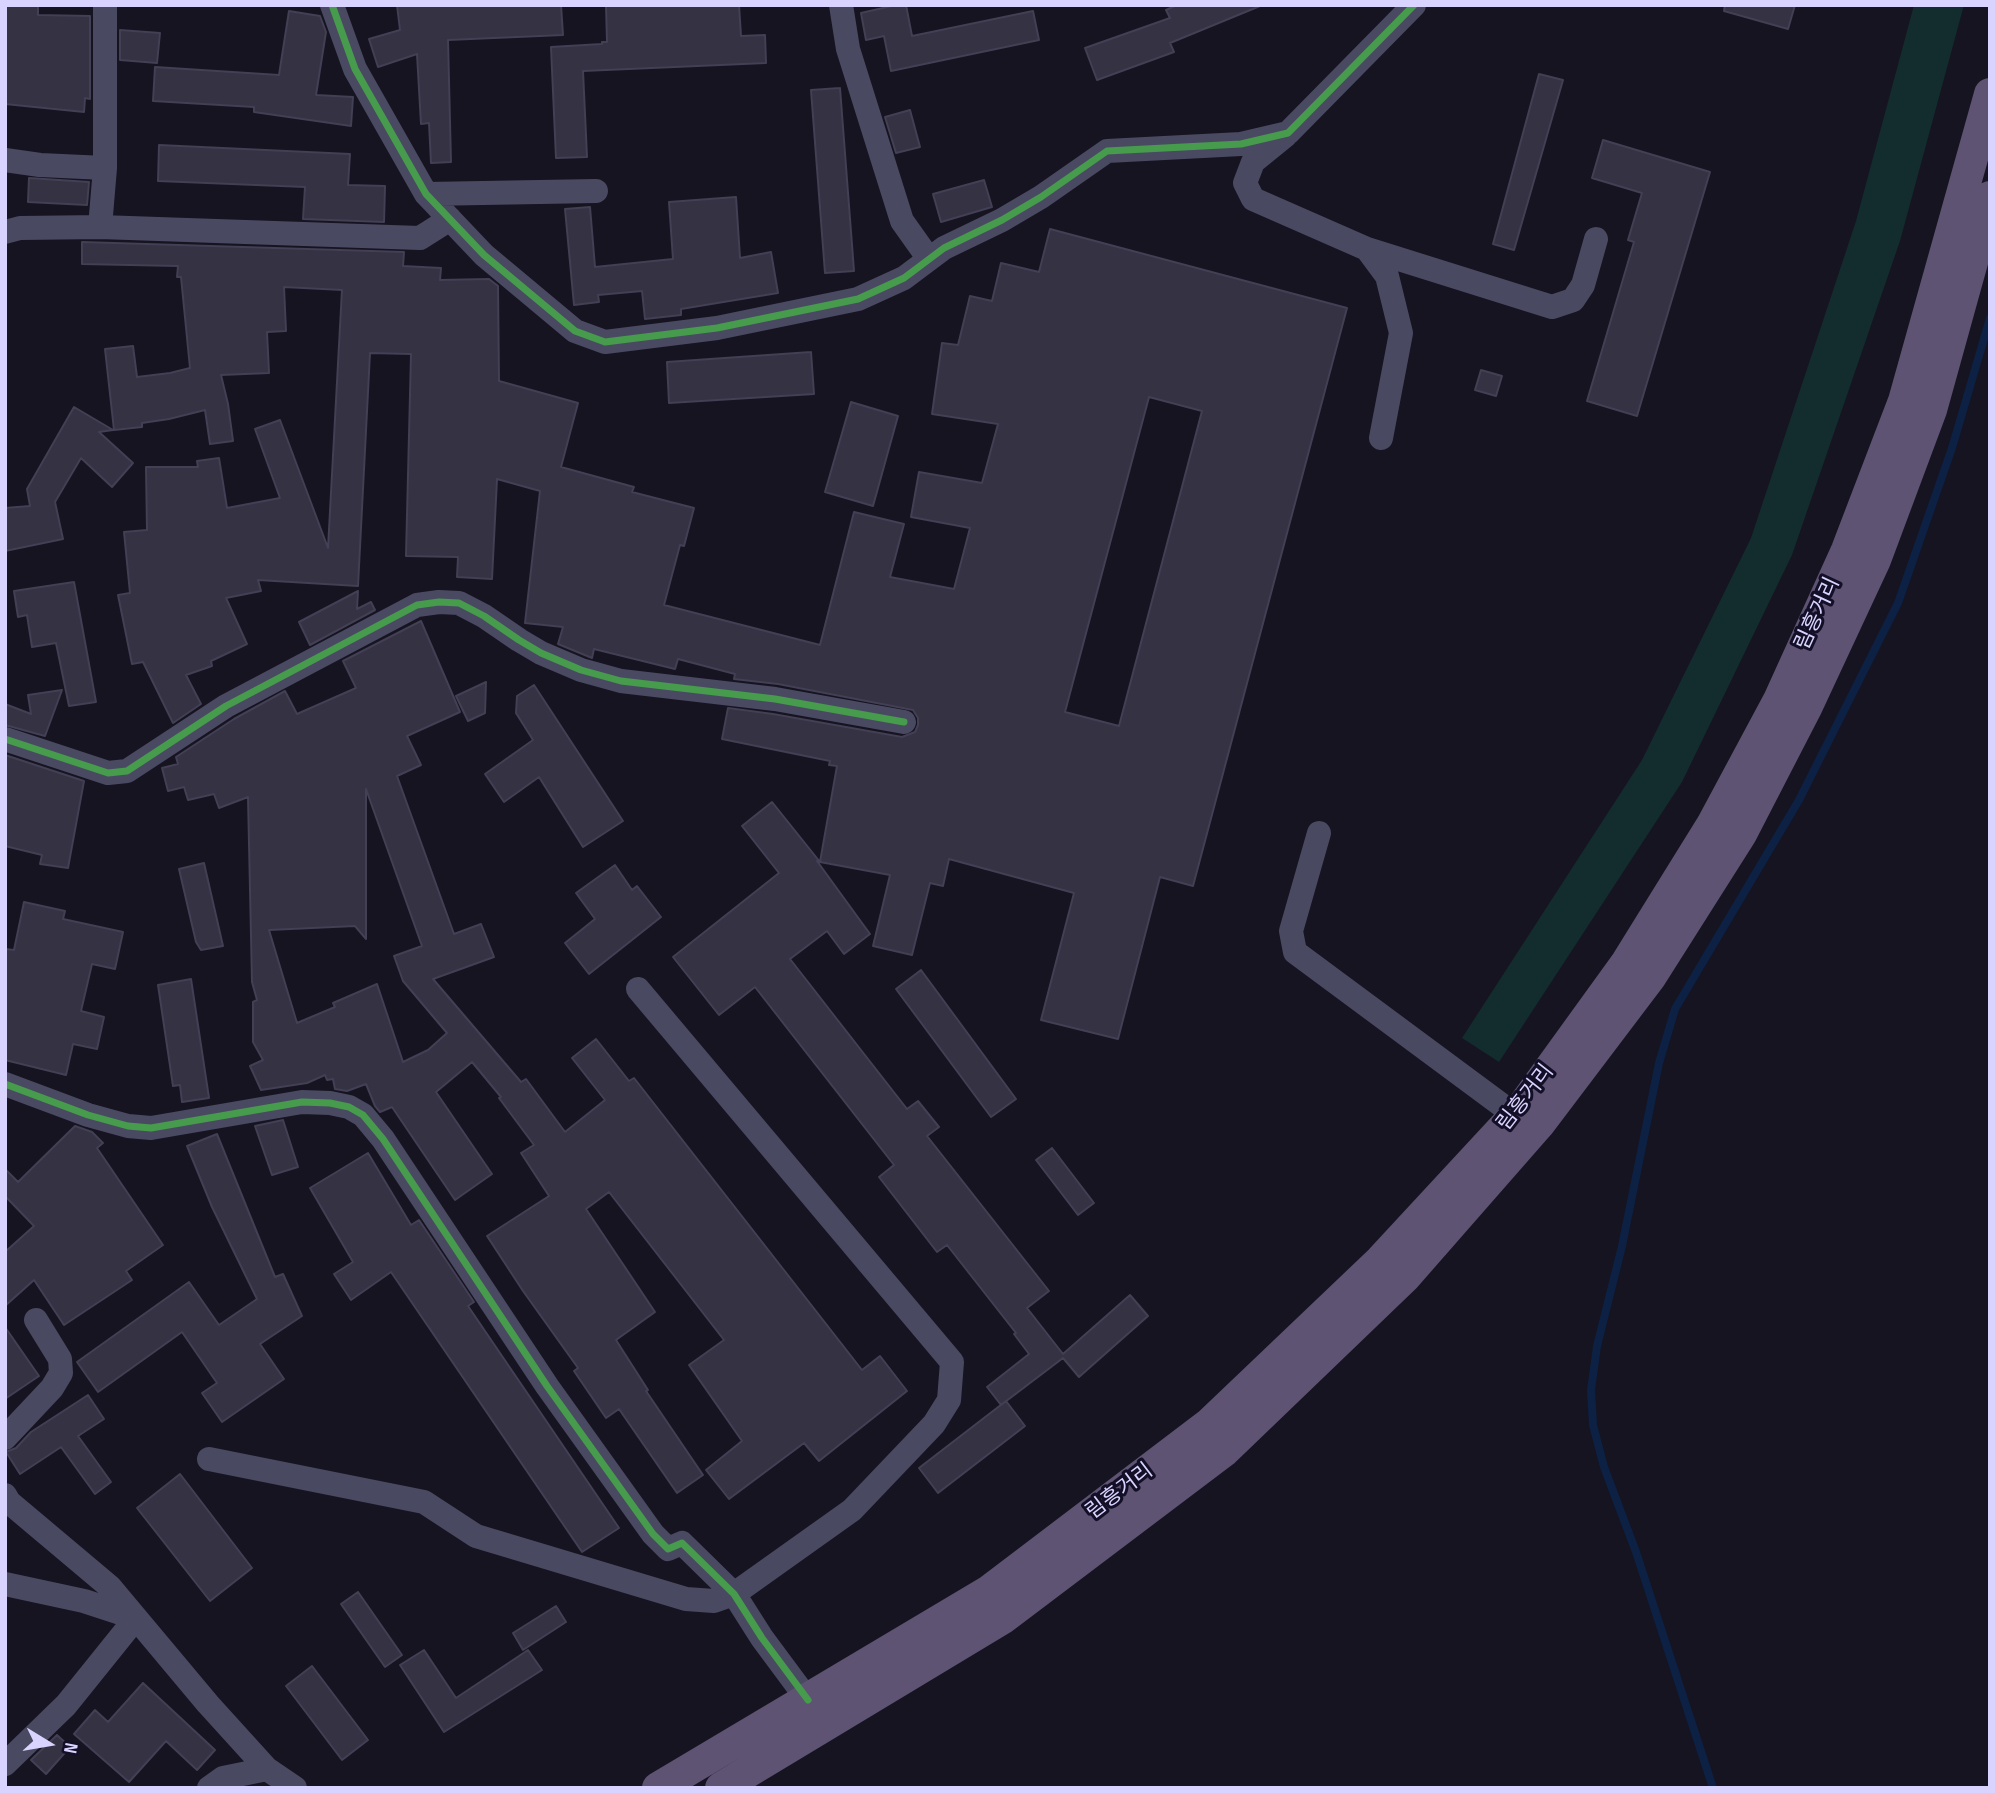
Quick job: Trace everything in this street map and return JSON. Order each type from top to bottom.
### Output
[{"type":"main road","name":"림흥거리","points":[[658,1788],[989,1591],[1209,1424],[1381,1260],[1515,1115],[1627,962],[1712,825],[1779,700],[1847,550],[1903,401],[1990,94]]},
{"type":"main road","name":"림흥거리","points":[[721,1788],[757,1777],[1003,1618],[1224,1451],[1405,1277],[1539,1124],[1651,976],[1741,834],[1806,708],[1875,560],[1931,410],[1990,197]]},
{"type":"street","points":[[100,227],[105,168],[104,5]]},
{"type":"street","points":[[332,5],[355,69],[426,194],[484,255],[575,331],[605,342],[717,328],[858,299],[904,278],[944,248],[1002,220],[1041,197],[1107,151],[1241,144],[1288,133]]},
{"type":"street","points":[[841,5],[848,49],[902,221],[929,259]]},
{"type":"street","points":[[1414,5],[1288,133],[1253,162],[1245,183],[1253,199],[1367,249],[1552,307],[1573,300],[1583,285],[1596,239]]},
{"type":"street","points":[[5,160],[40,165],[105,168]]},
{"type":"street","points":[[426,194],[596,191]]},
{"type":"street","points":[[5,232],[20,228],[100,227],[420,238],[450,219]]},
{"type":"street","points":[[1367,249],[1387,276],[1402,332],[1381,438]]},
{"type":"street","points":[[5,739],[108,773],[127,771],[238,699],[417,605],[439,602],[459,604],[484,616],[541,653],[582,670],[621,681],[775,699],[904,722]]},
{"type":"street","points":[[1319,833],[1291,931],[1295,952],[1515,1115]]},
{"type":"street","points":[[209,1459],[424,1502],[476,1536],[686,1599],[714,1601],[734,1594],[852,1510],[934,1424],[949,1400],[952,1362],[638,989]]},
{"type":"street","points":[[5,1084],[88,1115],[128,1126],[151,1128],[302,1102],[349,1107],[363,1115],[383,1139],[547,1386],[653,1534],[668,1549],[682,1543],[734,1594],[762,1638],[808,1700]]},
{"type":"street","points":[[5,1438],[52,1388],[61,1373],[60,1359],[36,1320]]},
{"type":"street","points":[[5,1495],[9,1502],[110,1587],[208,1704],[267,1769],[295,1788]]},
{"type":"street","points":[[5,1584],[84,1601],[136,1618]]},
{"type":"street","points":[[5,1764],[66,1705],[136,1618]]},
{"type":"street","points":[[209,1788],[223,1778],[267,1769]]},
{"type":"green space","points":[[1914,5],[1964,5],[1900,241],[1792,555],[1682,782],[1499,1062],[1462,1038],[1642,760],[1751,538],[1856,221]]},
{"type":"building","points":[[5,5],[38,5],[38,15],[90,16],[90,99],[85,98],[84,112],[5,104]]},
{"type":"building","points":[[397,5],[561,5],[563,35],[448,40],[451,162],[431,163],[429,123],[421,124],[417,54],[378,67],[369,39],[400,30]]},
{"type":"building","points":[[606,5],[739,5],[741,36],[765,35],[766,63],[583,71],[587,157],[556,158],[551,47],[607,42]]},
{"type":"building","points":[[906,5],[912,36],[1033,11],[1039,40],[891,71],[884,36],[866,40],[861,13]]},
{"type":"building","points":[[1177,5],[1260,6],[1170,43],[1174,52],[1097,80],[1085,48],[1170,18],[1166,10]]},
{"type":"building","points":[[1725,5],[1795,5],[1788,29],[1724,11]]},
{"type":"building","points":[[289,11],[320,16],[326,32],[316,95],[353,97],[351,126],[254,112],[254,107],[153,101],[155,67],[279,75]]},
{"type":"building","points":[[120,30],[160,33],[157,63],[120,60]]},
{"type":"building","points":[[1539,74],[1563,80],[1514,250],[1493,244]]},
{"type":"building","points":[[840,88],[854,271],[825,273],[811,90]]},
{"type":"building","points":[[910,110],[920,147],[896,153],[885,117]]},
{"type":"building","points":[[1603,140],[1710,172],[1637,416],[1587,401],[1634,242],[1628,240],[1642,193],[1592,178]]},
{"type":"building","points":[[159,145],[350,154],[348,185],[385,186],[384,222],[303,219],[305,187],[158,181]]},
{"type":"building","points":[[29,178],[89,182],[87,205],[28,202]]},
{"type":"building","points":[[984,180],[992,207],[941,222],[933,194]]},
{"type":"building","points":[[736,197],[740,258],[771,252],[778,293],[681,309],[681,315],[645,319],[642,291],[598,295],[599,302],[574,305],[565,209],[590,207],[595,267],[673,259],[669,202]]},
{"type":"building","points":[[1050,229],[1347,308],[1193,886],[1160,877],[1118,1039],[1041,1020],[1074,893],[949,859],[943,886],[930,883],[912,955],[873,946],[890,875],[820,862],[837,766],[829,765],[830,761],[722,739],[728,708],[902,737],[915,732],[918,725],[918,718],[913,710],[778,684],[734,679],[735,674],[678,659],[675,669],[594,649],[592,658],[558,644],[563,627],[525,623],[540,491],[497,479],[492,579],[457,577],[458,557],[406,556],[411,354],[370,353],[358,586],[258,580],[261,591],[226,598],[247,644],[211,661],[212,666],[186,675],[201,704],[173,723],[143,662],[132,664],[118,595],[130,593],[124,532],[147,530],[146,467],[198,467],[197,461],[219,458],[227,508],[280,498],[255,429],[280,420],[328,548],[342,290],[284,287],[286,331],[267,332],[269,373],[221,375],[233,441],[210,444],[205,410],[142,423],[142,427],[114,430],[105,349],[133,346],[137,377],[190,368],[181,277],[177,277],[178,266],[82,264],[82,242],[404,252],[403,266],[441,268],[440,280],[489,279],[498,286],[499,381],[578,403],[561,467],[634,487],[632,492],[694,508],[684,546],[680,545],[664,605],[820,645],[854,512],[904,524],[890,577],[954,589],[970,528],[911,517],[919,472],[982,483],[998,424],[932,414],[942,343],[958,345],[970,296],[992,301],[1001,263],[1039,272]],"holes":[[[1149,397],[1202,411],[1119,726],[1065,712]]]},
{"type":"building","points":[[811,352],[814,394],[669,403],[667,362]]},
{"type":"building","points":[[1481,370],[1502,376],[1496,396],[1475,390]]},
{"type":"building","points":[[851,402],[898,416],[873,506],[825,492]]},
{"type":"building","points":[[74,407],[113,430],[99,432],[133,463],[112,487],[81,458],[55,502],[63,539],[5,551],[5,508],[30,506],[27,489]]},
{"type":"building","points":[[74,582],[96,702],[69,706],[56,643],[32,647],[27,615],[18,617],[14,591]]},
{"type":"building","points":[[358,591],[357,609],[371,602],[375,610],[310,645],[299,622]]},
{"type":"building","points":[[421,621],[460,712],[407,736],[421,765],[397,776],[454,934],[481,924],[494,957],[433,979],[521,1082],[526,1079],[565,1132],[605,1100],[572,1058],[596,1039],[629,1081],[634,1078],[862,1370],[880,1356],[907,1391],[819,1461],[804,1443],[729,1499],[706,1470],[742,1441],[689,1365],[724,1340],[609,1192],[586,1209],[655,1312],[616,1340],[648,1390],[646,1391],[703,1475],[677,1493],[619,1409],[606,1418],[574,1371],[578,1368],[487,1236],[549,1196],[521,1153],[534,1145],[499,1098],[501,1097],[472,1062],[436,1092],[492,1174],[455,1200],[392,1107],[380,1112],[366,1084],[347,1091],[335,1089],[333,1079],[327,1080],[325,1075],[307,1083],[261,1090],[250,1066],[263,1060],[253,1042],[253,1002],[257,1000],[252,982],[248,797],[219,808],[214,794],[188,800],[184,787],[168,791],[162,768],[178,764],[176,757],[234,719],[285,691],[297,714],[356,688],[343,661]],"holes":[[[366,789],[422,946],[394,956],[403,981],[447,1033],[428,1050],[403,1062],[377,984],[333,1003],[335,1007],[297,1023],[269,930],[355,926],[366,939]]]},
{"type":"building","points":[[486,682],[485,713],[468,721],[456,696]]},
{"type":"building","points":[[534,685],[623,821],[583,847],[539,777],[504,802],[485,774],[533,740],[516,713],[517,696]]},
{"type":"building","points":[[62,690],[45,736],[5,725],[5,704],[31,714],[28,695]]},
{"type":"building","points":[[5,755],[84,781],[68,868],[40,864],[42,855],[5,846]]},
{"type":"building","points":[[772,802],[820,862],[817,861],[870,934],[844,954],[827,931],[790,959],[907,1109],[918,1101],[939,1127],[927,1136],[1049,1291],[1027,1308],[1063,1354],[1130,1295],[1148,1316],[1079,1377],[1063,1358],[1001,1405],[987,1387],[1029,1354],[1014,1334],[1016,1333],[947,1245],[937,1252],[879,1177],[894,1165],[755,987],[719,1015],[673,957],[779,873],[742,826]]},
{"type":"building","points":[[204,863],[223,946],[201,950],[196,942],[179,869]]},
{"type":"building","points":[[615,865],[632,890],[637,886],[661,917],[589,974],[565,943],[595,919],[576,893]]},
{"type":"building","points":[[24,902],[65,911],[63,919],[123,932],[115,969],[92,964],[81,1011],[104,1017],[97,1049],[73,1044],[66,1075],[5,1060],[5,949],[14,950]]},
{"type":"building","points":[[921,970],[1016,1099],[991,1117],[896,989]]},
{"type":"building","points":[[191,979],[209,1098],[182,1102],[180,1085],[173,1086],[158,985]]},
{"type":"building","points":[[283,1120],[298,1167],[272,1175],[255,1126]]},
{"type":"building","points":[[75,1126],[92,1132],[103,1143],[97,1148],[163,1245],[126,1271],[132,1280],[64,1325],[34,1280],[5,1306],[5,1252],[34,1226],[5,1196],[5,1169],[18,1182]]},
{"type":"building","points":[[217,1134],[275,1277],[283,1274],[302,1316],[260,1344],[284,1379],[222,1422],[202,1393],[217,1383],[182,1332],[98,1392],[77,1362],[189,1282],[219,1325],[257,1299],[212,1207],[187,1146]]},
{"type":"building","points":[[1052,1148],[1094,1203],[1078,1215],[1036,1160]]},
{"type":"building","points":[[368,1153],[411,1225],[419,1220],[474,1302],[468,1306],[619,1528],[582,1552],[391,1272],[351,1300],[334,1274],[353,1262],[310,1188]]},
{"type":"building","points":[[5,1327],[39,1376],[5,1399]]},
{"type":"building","points":[[88,1395],[104,1419],[78,1436],[111,1482],[95,1494],[61,1447],[20,1474],[6,1452],[16,1448],[31,1432]]},
{"type":"building","points":[[1006,1401],[1025,1426],[938,1493],[919,1468]]},
{"type":"building","points":[[180,1474],[252,1568],[210,1601],[137,1508]]},
{"type":"building","points":[[358,1592],[402,1655],[385,1667],[341,1604]]},
{"type":"building","points":[[556,1606],[566,1622],[523,1650],[513,1633]]},
{"type":"building","points":[[424,1650],[456,1698],[528,1650],[542,1670],[444,1732],[400,1665]]},
{"type":"building","points":[[312,1666],[368,1740],[342,1760],[286,1686]]},
{"type":"building","points":[[143,1683],[215,1750],[197,1770],[166,1741],[129,1782],[74,1734],[95,1710],[108,1722]]},
{"type":"building","points":[[57,1735],[70,1747],[46,1774],[31,1760]]},
{"type":"waterway","points":[[1713,1788],[1636,1552],[1604,1467],[1593,1425],[1591,1390],[1597,1346],[1622,1246],[1659,1063],[1675,1009],[1799,800],[1898,603],[1952,448],[1990,318]]},
{"type":"cycle path","points":[[332,5],[355,69],[426,194],[484,255],[575,331],[605,342],[717,328],[858,299],[904,278],[944,248],[1002,220],[1041,197],[1107,151],[1241,144],[1288,133],[1414,5]]},
{"type":"cycle path","points":[[5,739],[108,773],[127,771],[226,706],[417,605],[439,602],[459,603],[541,653],[581,670],[621,681],[775,699],[904,722]]},
{"type":"cycle path","points":[[5,1084],[88,1115],[128,1126],[151,1128],[302,1102],[349,1107],[363,1115],[383,1139],[547,1386],[653,1534],[668,1549],[682,1543],[734,1594],[762,1638],[808,1700]]}]
